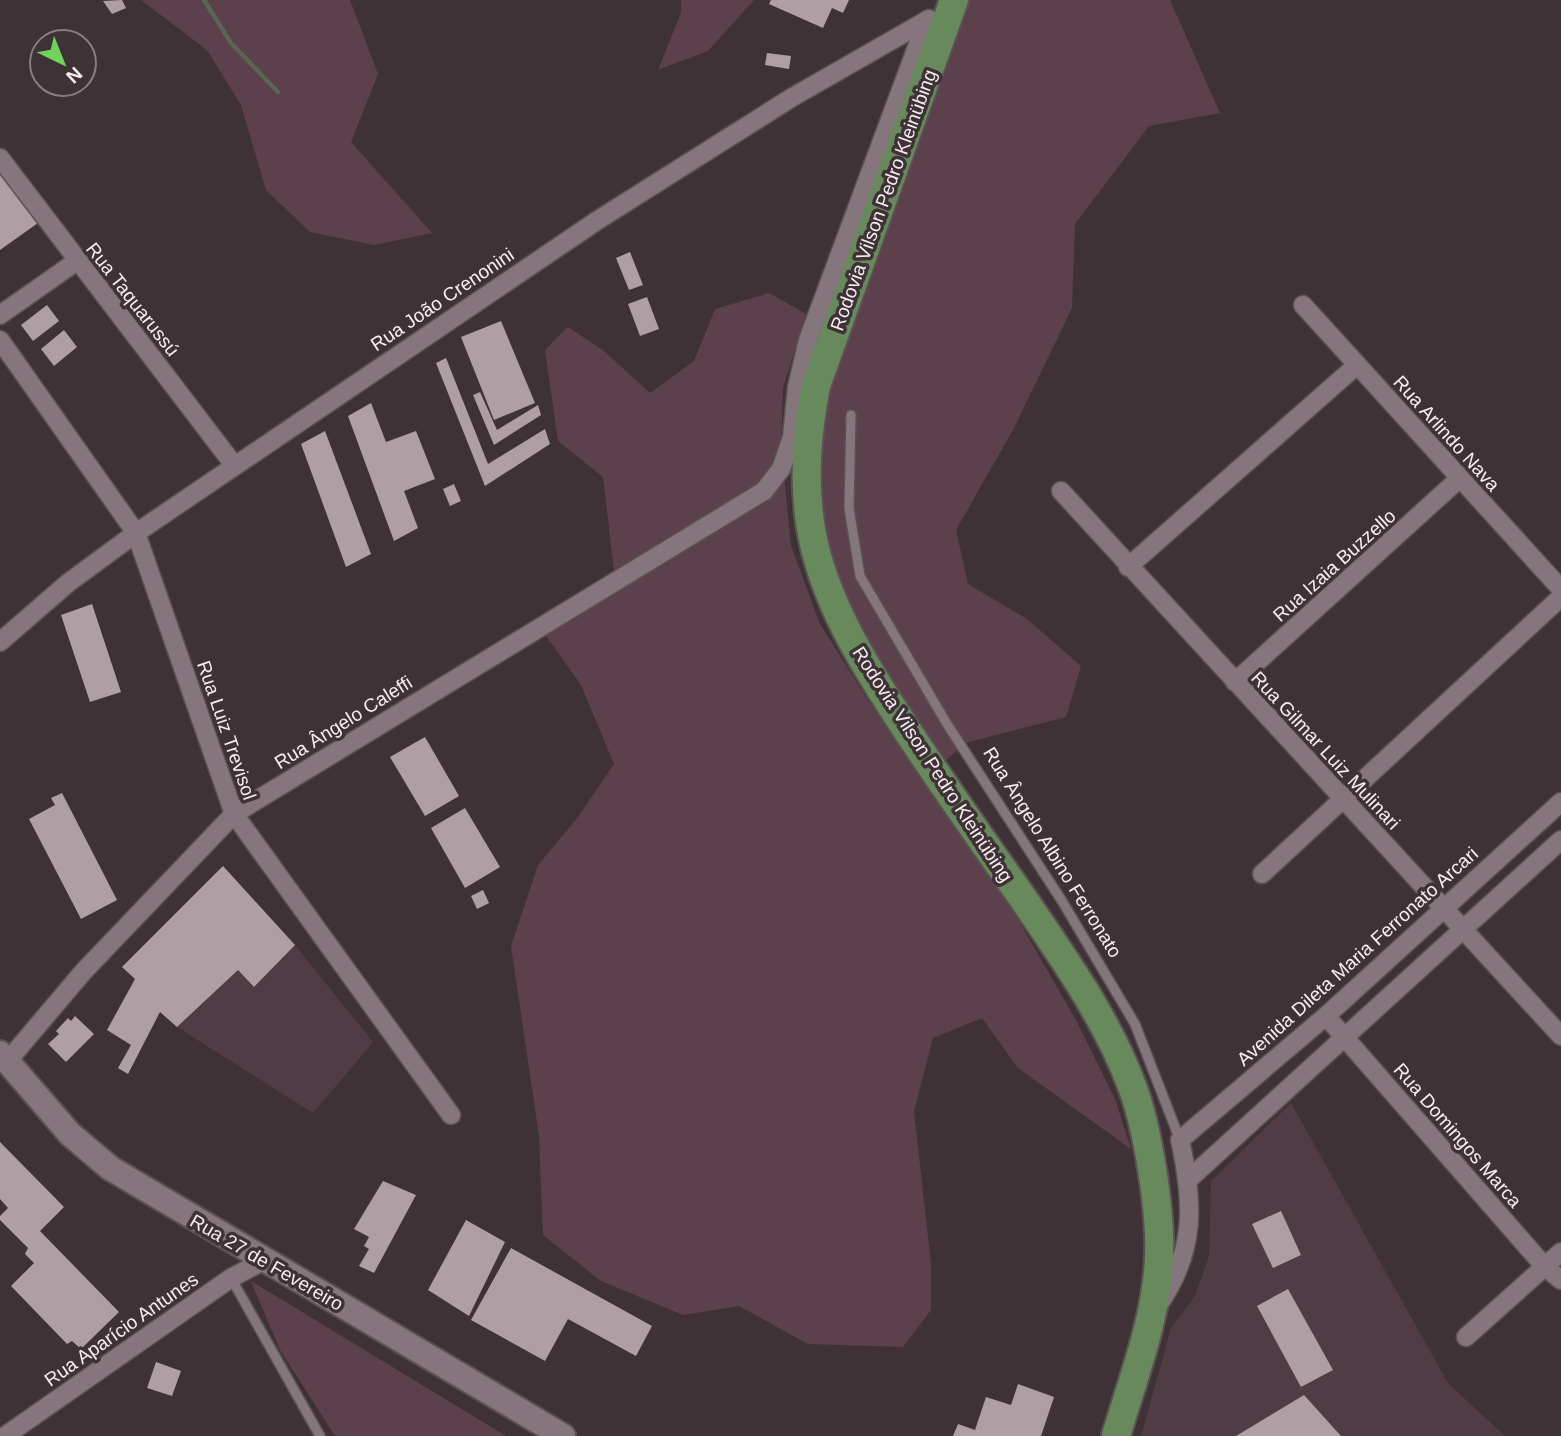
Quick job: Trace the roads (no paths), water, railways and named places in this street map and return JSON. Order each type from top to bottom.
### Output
[{"type":"main road","name":"Rodovia Vilson Pedro Kleinübing","points":[[944,10],[816,386],[807,432],[806,459],[811,530],[824,579],[851,639],[933,769],[1071,969],[1107,1030],[1133,1088],[1150,1163],[1159,1256],[1151,1315],[1116,1436]]},
{"type":"main road","name":"Rua 27 de Fevereiro","points":[[3,1058],[69,1134],[110,1168],[263,1261],[563,1436]]},
{"type":"street","name":"Rua João Crenonini","points":[[0,642],[68,583],[136,533],[598,220],[791,97],[944,10]]},
{"type":"street","name":"Rua Ângelo Caleffi","points":[[3,1058],[234,814],[764,491],[781,469],[792,437],[797,387],[808,340],[944,10]]},
{"type":"street","name":"Rua Taquarussú","points":[[0,158],[76,261],[126,320],[233,465]]},
{"type":"street","points":[[0,315],[76,261]]},
{"type":"street","name":"Rua Arlindo Nava","points":[[1303,306],[1561,589]]},
{"type":"street","name":"Rua Luiz Trevisol","points":[[0,340],[136,533],[234,814],[451,1115]]},
{"type":"street","points":[[1128,567],[1357,365]]},
{"type":"street","name":"Rua Izaia Buzzello","points":[[1235,682],[1460,478]]},
{"type":"street","name":"Rua Gilmar Luiz Mulinari","points":[[1061,491],[1128,567],[1561,1035]]},
{"type":"street","points":[[1262,874],[1561,597]]},
{"type":"street","name":"Avenida Dileta Maria Ferronato Arcari","points":[[1180,1140],[1326,1016],[1561,802]]},
{"type":"street","points":[[1189,1179],[1561,840]]},
{"type":"street","name":"Rua Domingos Marca","points":[[1326,1016],[1545,1267],[1561,1280]]},
{"type":"street","name":"Rua Ângelo Albino Ferronato","points":[[1151,1315],[1174,1283],[1184,1259],[1190,1225],[1189,1179],[1180,1140]]},
{"type":"street","points":[[1466,1337],[1561,1252]]},
{"type":"street","name":"Rua Aparício Antunes","points":[[5,1436],[231,1278],[263,1261]]},
{"type":"lane","name":"Rua Ângelo Albino Ferronato","points":[[850,415],[849,508],[860,576],[947,724],[1062,901],[1135,1024],[1180,1140]]},
{"type":"lane","points":[[231,1278],[320,1436]]},
{"type":"waterway","points":[[204,0],[231,43],[278,92]]}]
